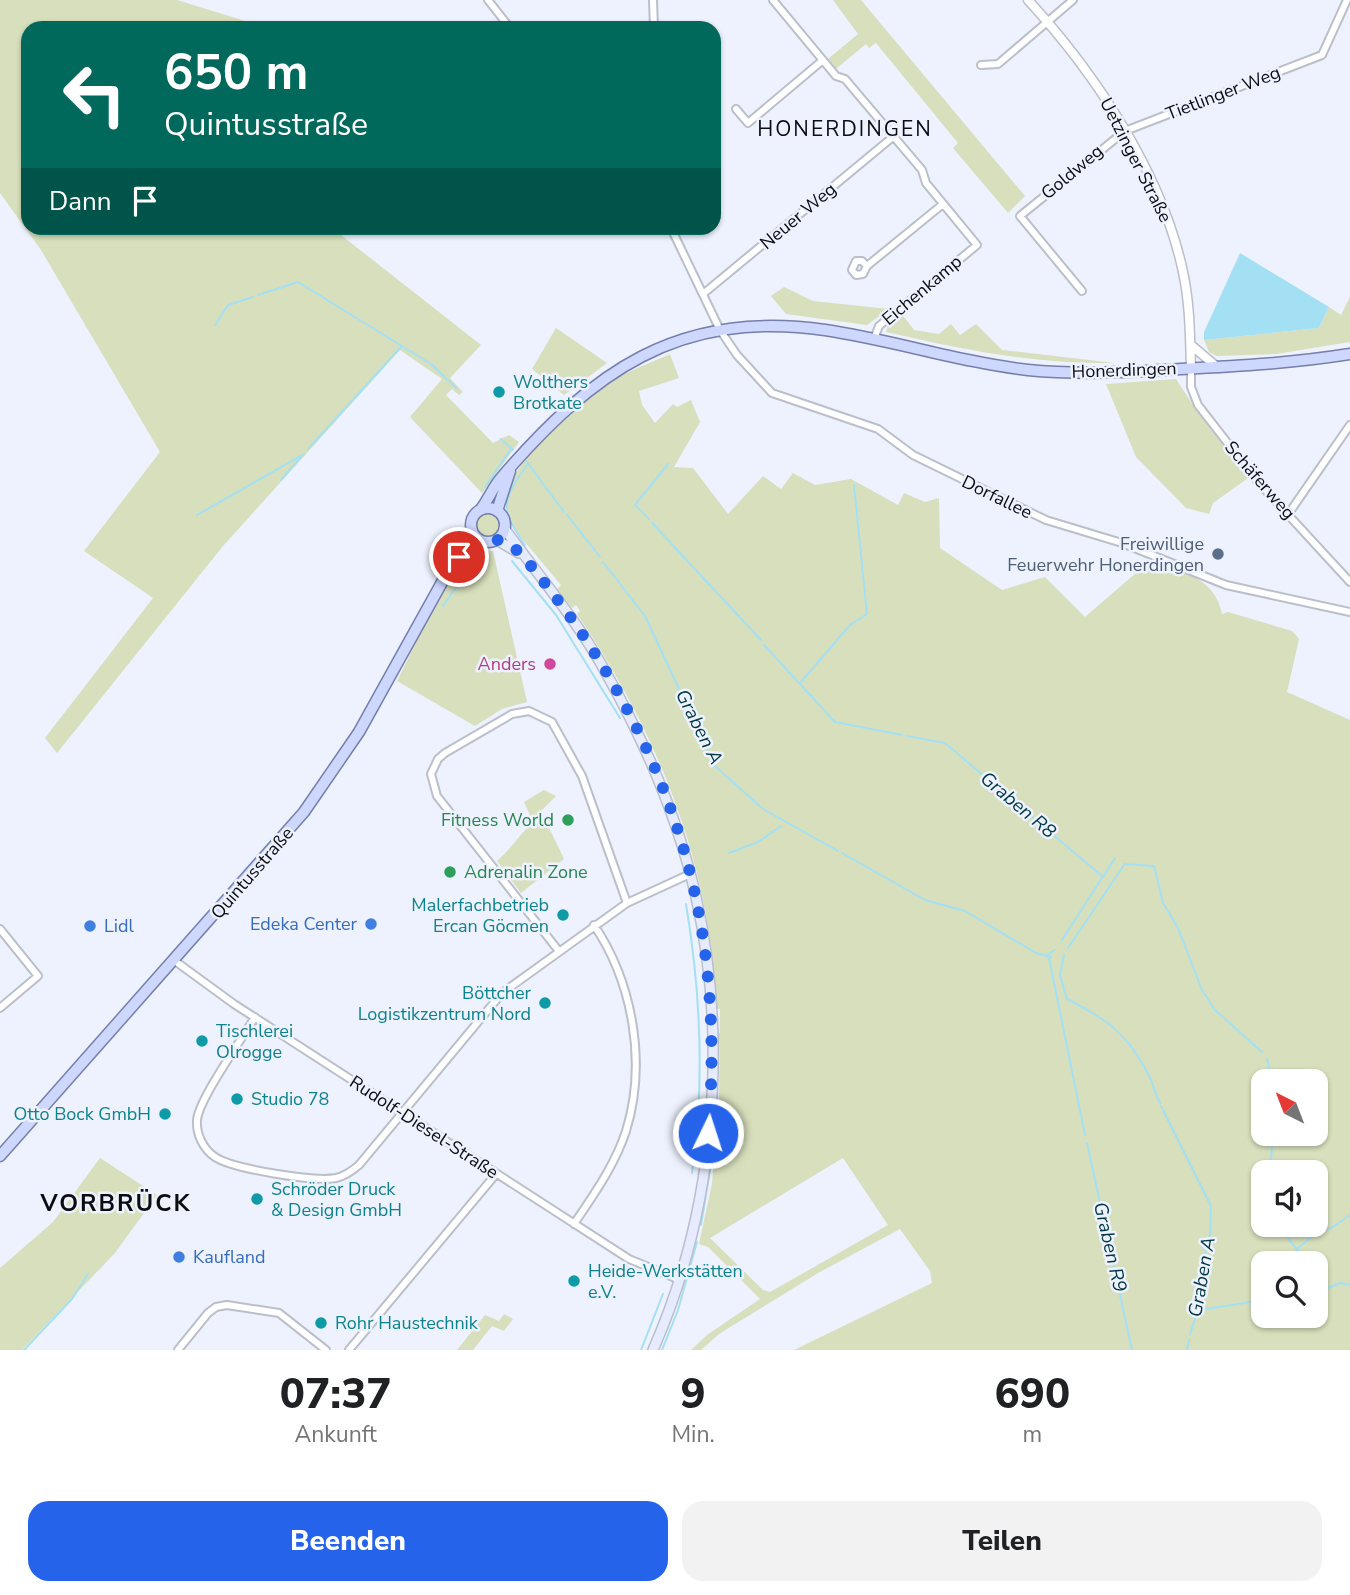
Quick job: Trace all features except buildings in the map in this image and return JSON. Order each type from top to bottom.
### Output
[{"type":"main road","name":"Honerdingen","points":[[481,509],[501,478],[565,408],[621,367],[665,345],[720,330],[758,326],[800,327],[1029,370],[1105,372],[1191,369],[1350,354]]},
{"type":"main road","points":[[510,471],[498,511],[504,528],[520,553],[570,615],[619,695],[659,778],[690,874],[707,977],[712,1058],[705,1157],[680,1280],[653,1350]]},
{"type":"main road","points":[[498,511],[481,509],[474,516],[471,530],[481,541],[496,540],[520,553]]},
{"type":"main road","points":[[496,540],[504,528]]},
{"type":"main road","name":"Quintusstraße","points":[[0,1156],[269,855],[332,774],[459,557],[471,530]]},
{"type":"main road","name":"Quintusstraße","points":[[459,557],[481,541]]},
{"type":"street","points":[[488,0],[504,21]]},
{"type":"street","points":[[653,0],[654,21]]},
{"type":"street","points":[[773,0],[836,76],[845,79],[894,136],[922,170],[926,183],[943,204],[867,266]]},
{"type":"street","name":"Uetzinger Straße","points":[[1028,0],[1085,66],[1125,131],[1161,205],[1185,279],[1191,369]]},
{"type":"street","points":[[981,65],[998,64],[1073,0]]},
{"type":"street","name":"Tietlinger Weg","points":[[1125,131],[1322,55],[1347,0]]},
{"type":"street","points":[[736,109],[748,123],[823,60]]},
{"type":"street","name":"Goldweg","points":[[1082,292],[1020,216],[1125,131]]},
{"type":"street","name":"Neuer Weg","points":[[703,294],[894,136]]},
{"type":"street","name":"Eichenkamp","points":[[874,339],[878,326],[977,245],[943,204]]},
{"type":"street","name":"Dorfallee","points":[[674,235],[720,330],[769,391],[878,429],[913,455],[1033,515],[1122,543],[1226,585],[1350,612]]},
{"type":"street","points":[[1191,345],[1217,367]]},
{"type":"street","name":"Schäferweg","points":[[1191,369],[1191,387],[1198,405],[1258,482],[1350,582]]},
{"type":"street","points":[[1289,513],[1350,425]]},
{"type":"street","points":[[558,950],[437,796],[431,774],[438,759],[445,753],[512,714],[529,711],[552,722],[585,783],[627,903]]},
{"type":"street","points":[[255,1017],[200,1109],[198,1129],[204,1147],[214,1157],[231,1164],[335,1178],[359,1165],[502,993],[558,950],[627,903],[690,874]]},
{"type":"street","points":[[574,1224],[615,1156],[626,1130],[635,1078],[632,1020],[615,967],[594,925]]},
{"type":"street","points":[[0,929],[38,976],[0,1008]]},
{"type":"street","name":"Rudolf-Diesel-Straße","points":[[175,961],[255,1017],[574,1224],[640,1265],[680,1280]]},
{"type":"street","points":[[349,1350],[496,1174]]},
{"type":"street","points":[[178,1350],[208,1313],[216,1307],[227,1305],[279,1313],[326,1350]]},
{"type":"green space","points":[[0,0],[177,0],[245,21],[21,21],[21,222],[0,193]]},
{"type":"green space","points":[[833,0],[861,0],[1025,196],[1008,213],[953,148],[958,143],[876,43],[869,48],[866,44],[836,69],[828,59],[858,34]]},
{"type":"green space","points":[[30,235],[341,235],[481,345],[450,378],[463,392],[459,395],[452,389],[446,395],[493,443],[509,435],[519,442],[482,493],[410,417],[442,379],[400,350],[223,546],[57,753],[45,738],[153,598],[84,551],[160,452]]},
{"type":"green space","points":[[784,287],[813,301],[889,309],[867,325],[786,314],[771,296]]},
{"type":"green space","points":[[1350,297],[1350,342],[1276,354],[1217,356],[1209,352],[1204,340],[1319,328],[1329,307],[1341,315]]},
{"type":"green space","points":[[901,313],[914,330],[939,334],[951,324],[960,335],[976,324],[1002,350],[1115,363],[1055,361],[999,355],[886,332],[888,325]]},
{"type":"green space","points":[[556,328],[607,363],[564,395],[532,369]]},
{"type":"green space","points":[[670,354],[679,378],[639,391],[642,405],[655,423],[673,404],[677,407],[691,400],[700,422],[674,467],[693,468],[728,514],[763,476],[781,489],[793,473],[815,485],[851,479],[898,505],[904,493],[925,502],[939,498],[940,548],[1002,590],[1045,577],[1085,617],[1151,560],[1205,584],[1218,602],[1222,614],[1228,612],[1292,631],[1299,639],[1287,692],[1350,720],[1350,1350],[794,1350],[932,1283],[930,1271],[900,1229],[818,1273],[719,1334],[701,1350],[691,1350],[707,1335],[760,1299],[708,1247],[699,1244],[712,1183],[719,1103],[720,1009],[716,1009],[704,903],[675,802],[632,705],[577,614],[580,611],[576,605],[572,608],[557,589],[561,585],[514,529],[506,501],[510,485],[534,449],[570,413],[621,376]],"holes":[[[843,1158],[888,1225],[770,1292],[763,1290],[710,1238]]]},
{"type":"green space","points":[[1176,379],[1195,408],[1230,444],[1251,476],[1213,503],[1209,514],[1186,508],[1136,457],[1106,384]]},
{"type":"green space","points":[[488,512],[497,516],[501,525],[497,534],[488,538],[479,534],[475,525],[479,516]]},
{"type":"green space","points":[[474,550],[493,551],[527,702],[502,709],[475,726],[397,681],[440,596]]},
{"type":"green space","points":[[544,790],[556,796],[541,811],[564,859],[521,893],[497,861],[533,822],[524,802]]},
{"type":"green space","points":[[100,1158],[157,1195],[115,1253],[22,1350],[0,1350],[0,1268],[53,1222]]},
{"type":"green space","points":[[504,1314],[513,1319],[504,1331],[492,1326],[473,1350],[457,1350],[485,1315],[499,1321]]},
{"type":"water","points":[[1240,253],[1329,307],[1319,328],[1204,340],[1204,332]]},
{"type":"waterway","name":"Graben A","points":[[258,295],[298,282],[431,364],[456,388]]},
{"type":"waterway","name":"Graben A","points":[[215,325],[228,305],[253,297]]},
{"type":"waterway","points":[[308,449],[401,347]]},
{"type":"waterway","name":"Graben A","points":[[501,439],[513,450]]},
{"type":"waterway","points":[[485,487],[511,449]]},
{"type":"waterway","points":[[197,515],[304,454]]},
{"type":"waterway","points":[[281,480],[301,457]]},
{"type":"waterway","name":"Graben A","points":[[527,462],[564,512]]},
{"type":"waterway","points":[[525,545],[511,522],[507,504],[513,486],[528,464]]},
{"type":"waterway","name":"Graben R8","points":[[649,519],[635,505],[668,464]]},
{"type":"waterway","points":[[800,683],[850,625],[867,614],[854,485]]},
{"type":"waterway","name":"Graben A","points":[[567,515],[600,557]]},
{"type":"waterway","name":"Graben R8","points":[[652,523],[761,640]]},
{"type":"waterway","points":[[443,606],[475,560]]},
{"type":"waterway","points":[[512,561],[556,615],[620,718]]},
{"type":"waterway","name":"Graben A","points":[[603,562],[645,616],[715,766],[763,809],[838,851]]},
{"type":"waterway","name":"Graben R8","points":[[764,645],[835,722],[902,735]]},
{"type":"waterway","name":"Graben R8","points":[[907,736],[945,743],[1103,877],[1115,858]]},
{"type":"waterway","points":[[729,853],[758,842],[781,826]]},
{"type":"waterway","name":"Graben A","points":[[842,853],[925,900],[965,911],[1036,953],[1051,957]]},
{"type":"waterway","name":"Graben R8","points":[[1124,864],[1154,866],[1163,903],[1178,928],[1202,990],[1215,1010],[1262,1052]]},
{"type":"waterway","points":[[1068,948],[1124,865]]},
{"type":"waterway","points":[[1062,940],[1102,878]]},
{"type":"waterway","points":[[686,904],[700,1038],[699,1105],[692,1173]]},
{"type":"waterway","points":[[1047,955],[1055,950]]},
{"type":"waterway","name":"Graben A","points":[[1064,955],[1060,975],[1067,999],[1104,1020],[1123,1037],[1139,1058],[1160,1103]]},
{"type":"waterway","name":"Graben R9","points":[[1049,958],[1085,1135]]},
{"type":"waterway","points":[[701,1225],[713,1152],[719,1034]]},
{"type":"waterway","name":"Graben R8","points":[[1267,1059],[1270,1069]]},
{"type":"waterway","name":"Graben A","points":[[1161,1106],[1211,1206],[1210,1234],[1196,1287],[1198,1310],[1190,1334]]},
{"type":"waterway","name":"Graben R9","points":[[1087,1143],[1132,1350]]},
{"type":"waterway","name":"Graben R8","points":[[1271,1160],[1272,1146]]},
{"type":"waterway","points":[[1298,1248],[1321,1229],[1331,1228],[1350,1215]]},
{"type":"waterway","name":"Graben R8","points":[[1287,1237],[1298,1251]]},
{"type":"waterway","points":[[662,1350],[678,1310],[697,1242]]},
{"type":"waterway","points":[[24,1350],[72,1299],[88,1274]]},
{"type":"waterway","points":[[1328,1288],[1340,1283],[1350,1285]]},
{"type":"waterway","points":[[641,1350],[663,1294]]},
{"type":"waterway","points":[[1199,1310],[1251,1302]]},
{"type":"waterway","name":"Graben A","points":[[1187,1350],[1189,1340]]},
{"type":"place","name":"Wolthers Brotkate","points":[[499,392]]},
{"type":"place","name":"Freiwillige Feuerwehr Honerdingen","points":[[1218,554]]},
{"type":"place","name":"Anders","points":[[550,664]]},
{"type":"place","name":"Fitness World","points":[[568,820]]},
{"type":"place","name":"Adrenalin Zone","points":[[450,872]]},
{"type":"place","name":"Malerfachbetrieb Ercan Göcmen","points":[[563,915]]},
{"type":"place","name":"Edeka Center","points":[[371,924]]},
{"type":"place","name":"Lidl","points":[[90,926]]},
{"type":"place","name":"Böttcher Logistikzentrum Nord","points":[[545,1003]]},
{"type":"place","name":"Tischlerei Olrogge","points":[[202,1041]]},
{"type":"place","name":"Studio 78","points":[[237,1099]]},
{"type":"place","name":"Otto Bock GmbH","points":[[165,1114]]},
{"type":"place","name":"Schröder Druck & Design GmbH","points":[[257,1199]]},
{"type":"place","name":"Kaufland","points":[[179,1257]]},
{"type":"place","name":"Heide-Werkstätten e.V.","points":[[574,1281]]},
{"type":"place","name":"Rohr Haustechnik","points":[[321,1323]]},
{"type":"district","name":"HONERDINGEN","points":[[845,129]]},
{"type":"district","name":"VORBRÜCK","points":[[116,1203]]},
{"type":"route","points":[[459,557],[481,541],[496,540],[520,553],[570,615],[604,668],[659,778],[690,874],[700,920],[712,1058],[708,1133]]}]
